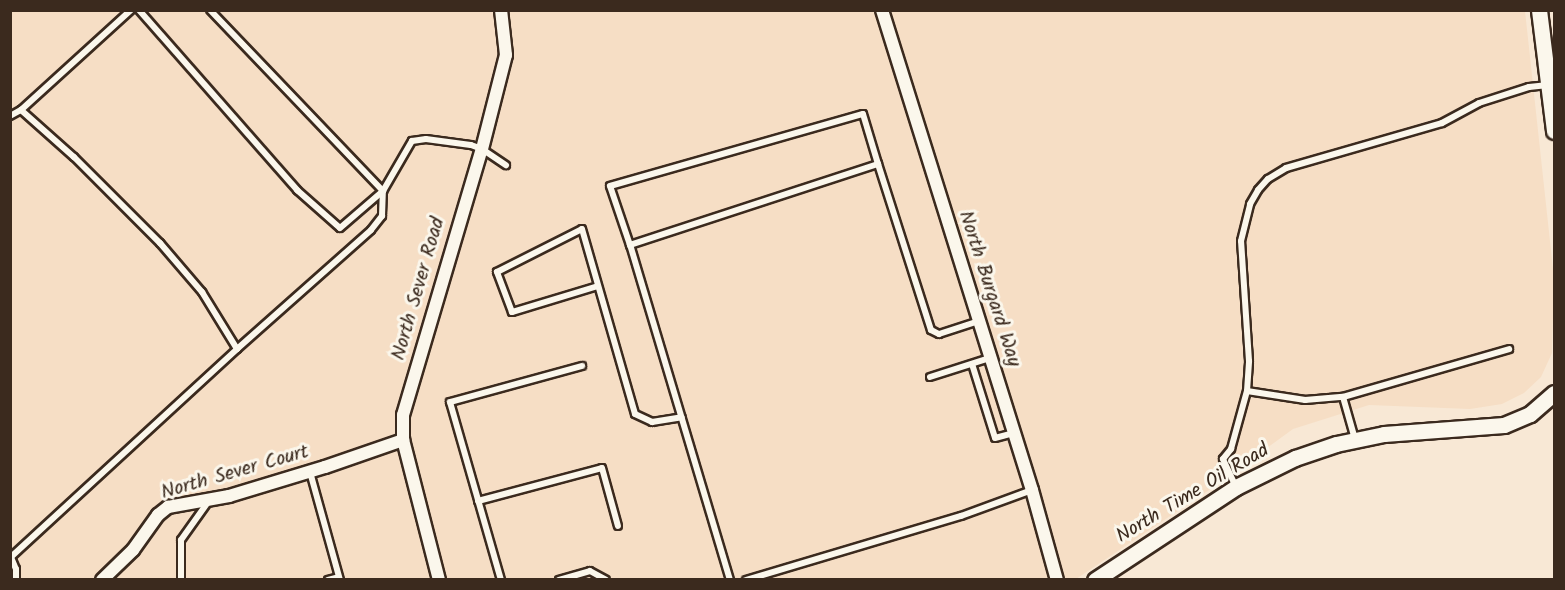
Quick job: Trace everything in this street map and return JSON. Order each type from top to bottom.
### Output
[{"type":"street","name":"North Sever Road","points":[[439,579],[403,440],[406,400],[482,148],[506,55],[501,10]]},
{"type":"street","name":"North Burgard Way","points":[[882,10],[1032,490],[1057,579]]},
{"type":"street","points":[[1539,10],[1554,131]]},
{"type":"street","name":"North Time Oil Road","points":[[1095,579],[1236,487],[1295,458],[1356,439],[1399,432],[1504,425],[1530,414],[1554,393]]},
{"type":"street","name":"North Sever Court","points":[[102,579],[133,550],[158,514],[168,507],[208,501],[310,472],[403,440]]},
{"type":"lane","points":[[10,116],[21,110],[131,10]]},
{"type":"lane","points":[[139,10],[297,190],[340,228],[383,191],[412,141],[445,141],[482,148],[506,165]]},
{"type":"lane","points":[[16,579],[11,555],[371,230],[382,216],[383,191],[210,10]]},
{"type":"lane","points":[[1236,487],[1223,459],[1231,449],[1247,391],[1249,361],[1241,241],[1250,204],[1257,190],[1268,179],[1286,168],[1442,123],[1479,103],[1529,87],[1549,85]]},
{"type":"lane","points":[[21,110],[74,157],[160,243],[202,292],[237,349]]},
{"type":"lane","points":[[730,579],[630,245],[610,186],[863,114],[931,330],[939,333],[979,321]]},
{"type":"lane","points":[[630,245],[878,164]]},
{"type":"lane","points":[[598,286],[512,312],[497,272],[582,229],[635,414],[651,422],[682,417]]},
{"type":"lane","points":[[1247,391],[1305,400],[1343,397],[1509,349]]},
{"type":"lane","points":[[930,377],[990,358]]},
{"type":"lane","points":[[972,364],[995,438],[1014,433]]},
{"type":"lane","points":[[501,579],[450,402],[582,366]]},
{"type":"lane","points":[[1343,397],[1356,439]]},
{"type":"lane","points":[[478,501],[602,468],[618,526]]},
{"type":"lane","points":[[310,472],[339,578],[328,579]]},
{"type":"lane","points":[[746,579],[961,516],[1032,490]]},
{"type":"lane","points":[[181,579],[181,540],[208,501]]},
{"type":"lane","points":[[559,579],[590,571],[606,579]]},
{"type":"shaded area","points":[[10,11],[1525,11],[1554,278],[1552,353],[1541,377],[1524,393],[1502,404],[1470,409],[1369,405],[1293,429],[1215,486],[1076,579],[11,579]]}]
